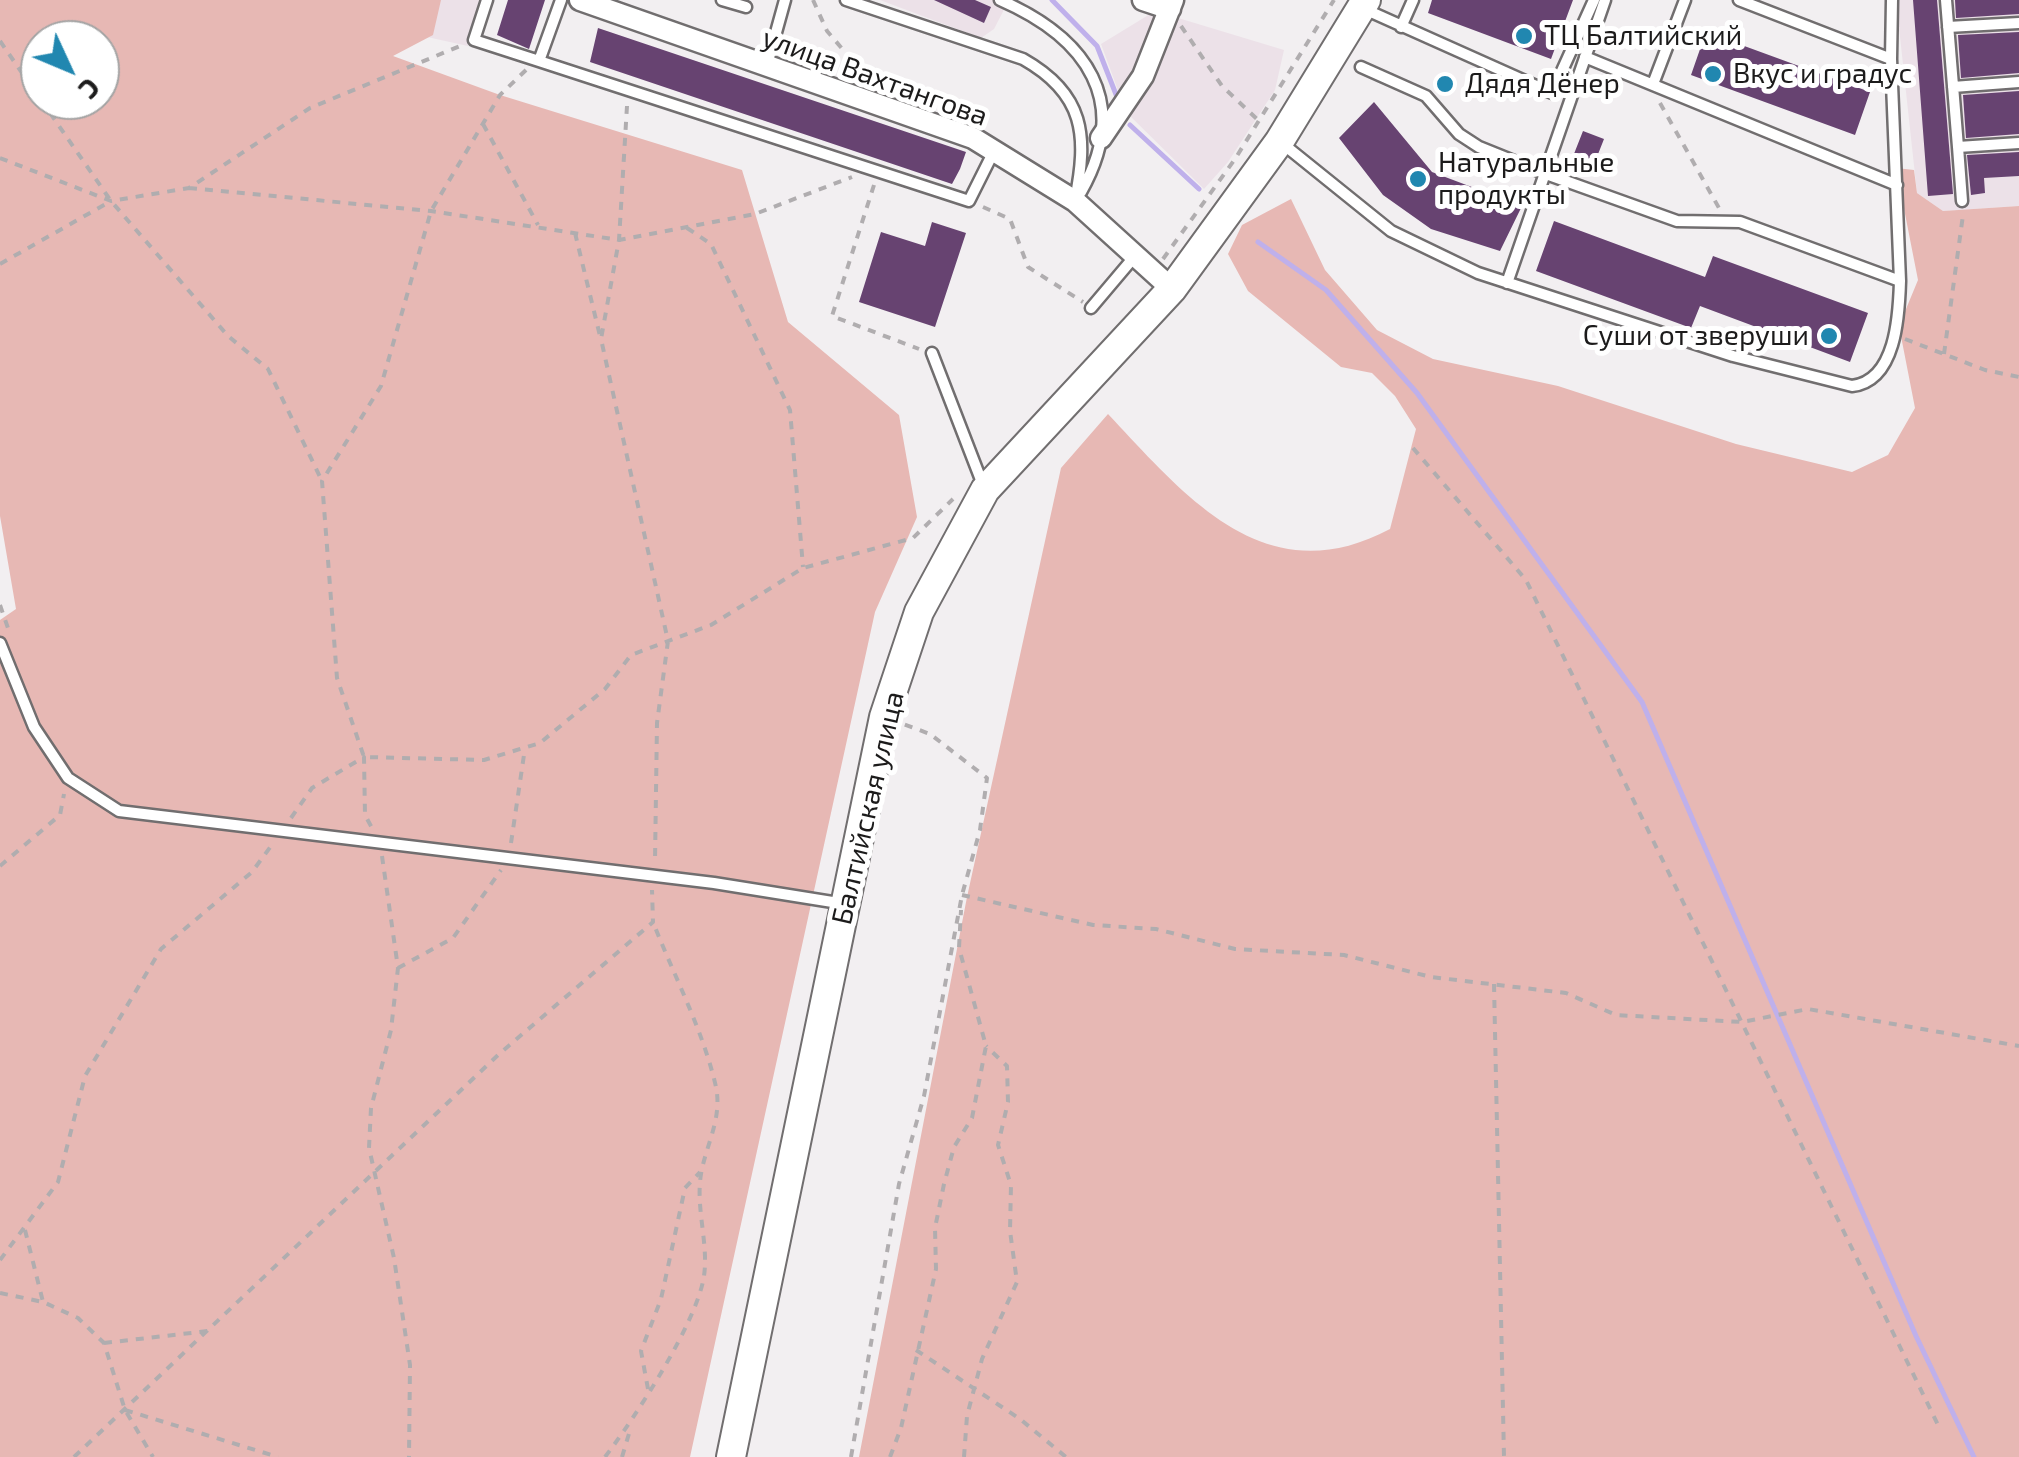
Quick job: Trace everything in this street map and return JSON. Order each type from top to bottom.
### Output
[{"type":"main road","name":"Балтийская улица","points":[[730,1457],[884,717],[919,612],[981,480],[1163,280],[1279,142],[1354,3]]},
{"type":"street","name":"улица Вахтангова","points":[[580,0],[972,138],[1075,201],[1163,280]]},
{"type":"street","points":[[1101,138],[1143,76],[1172,5],[1143,0]]},
{"type":"lane","points":[[487,0],[474,40],[970,201],[994,151]]},
{"type":"lane","points":[[540,62],[560,0]]},
{"type":"lane","points":[[722,0],[746,8]]},
{"type":"lane","points":[[767,65],[786,0]]},
{"type":"lane","points":[[846,0],[1005,53],[1041,70],[1060,87],[1081,127],[1085,151],[1075,201]]},
{"type":"lane","points":[[1000,0],[1069,45],[1087,63],[1104,104],[1101,138],[1089,177],[1075,201]]},
{"type":"lane","points":[[1401,27],[1413,0]]},
{"type":"lane","points":[[1354,3],[1552,93],[1594,0]]},
{"type":"lane","points":[[1508,283],[1605,0]]},
{"type":"lane","points":[[1650,82],[1686,0]]},
{"type":"lane","points":[[1739,0],[1891,59]]},
{"type":"lane","points":[[1279,142],[1391,232],[1508,283],[1733,356],[1852,386],[1876,377],[1893,334],[1900,281],[1892,0]]},
{"type":"lane","points":[[1946,0],[1962,201]]},
{"type":"lane","points":[[1948,27],[2019,24]]},
{"type":"lane","points":[[1585,57],[1896,186]]},
{"type":"lane","points":[[1361,67],[1426,96],[1459,134],[1479,147],[1546,174],[1677,221],[1696,225],[1740,222],[1900,281]]},
{"type":"lane","points":[[1953,87],[2019,82]]},
{"type":"lane","points":[[1958,147],[2019,143]]},
{"type":"lane","points":[[1090,308],[1136,256]]},
{"type":"lane","points":[[932,353],[981,480]]},
{"type":"lane","points":[[6,641],[34,727],[68,778],[119,811],[652,876],[846,904]]},
{"type":"path","points":[[813,0],[826,31],[878,88]]},
{"type":"path","points":[[1163,280],[1258,120],[1354,3]]},
{"type":"path","points":[[1172,5],[1222,86],[1258,120]]},
{"type":"path","points":[[190,188],[310,108],[474,40]]},
{"type":"path","points":[[0,41],[20,70]]},
{"type":"path","points":[[322,480],[381,386],[431,211],[512,80],[540,62]]},
{"type":"path","points":[[1650,82],[1726,221]]},
{"type":"path","points":[[601,339],[619,240],[628,90]]},
{"type":"path","points":[[54,120],[110,201],[228,336],[268,369],[322,480],[338,678],[364,756],[365,815],[376,836],[357,833]]},
{"type":"path","points":[[482,124],[539,227]]},
{"type":"path","points":[[0,158],[110,201]]},
{"type":"path","points":[[0,264],[110,201],[190,188],[431,211],[619,240],[755,214],[876,170]]},
{"type":"path","points":[[876,170],[832,316],[932,353]]},
{"type":"path","points":[[970,201],[1010,220],[1028,266],[1090,308]]},
{"type":"path","points":[[1944,354],[1961,243],[1962,201]]},
{"type":"path","points":[[687,228],[711,244],[790,410],[804,568]]},
{"type":"path","points":[[576,233],[668,642],[657,723],[658,840],[652,876],[653,922],[708,1056],[717,1092],[715,1130],[701,1171],[704,1276],[685,1328],[632,1422],[622,1457]]},
{"type":"path","points":[[1893,334],[2019,378]]},
{"type":"path","points":[[1413,448],[1526,580],[1940,1429]]},
{"type":"path","points":[[303,827],[286,825],[312,788],[364,756],[484,760],[540,743],[605,688],[631,655],[711,625],[804,568],[913,538],[981,480]]},
{"type":"path","points":[[0,605],[6,641]]},
{"type":"path","points":[[851,1457],[898,1184],[924,1096],[962,896],[980,830],[987,778],[930,734],[884,717]]},
{"type":"path","points":[[398,968],[452,938],[508,858],[525,747]]},
{"type":"path","points":[[0,866],[60,815],[68,778]]},
{"type":"path","points":[[0,1260],[58,1182],[85,1076],[151,966],[162,950],[252,872],[280,833]]},
{"type":"path","points":[[380,843],[398,968],[391,1030],[371,1108],[372,1175],[384,1207],[410,1365],[409,1457]]},
{"type":"path","points":[[962,896],[1093,925],[1156,930],[1236,949],[1344,955],[1431,977],[1566,993],[1616,1016],[1742,1022],[1808,1009],[2019,1046]]},
{"type":"path","points":[[890,1457],[901,1428],[936,1269],[935,1228],[944,1184],[954,1147],[972,1118],[986,1046],[960,948],[962,896]]},
{"type":"path","points":[[74,1457],[498,1055],[653,922]]},
{"type":"path","points":[[1494,984],[1504,1457]]},
{"type":"path","points":[[964,1457],[982,1359],[1017,1282],[1010,1231],[1011,1184],[998,1144],[1008,1102],[1007,1066],[986,1046]]},
{"type":"path","points":[[648,1390],[641,1350],[661,1299],[685,1188],[701,1171]]},
{"type":"path","points":[[25,1230],[43,1302]]},
{"type":"path","points":[[0,1294],[43,1302],[78,1318],[104,1344],[125,1410],[154,1457]]},
{"type":"path","points":[[104,1344],[208,1331]]},
{"type":"path","points":[[916,1350],[1066,1457]]},
{"type":"path","points":[[125,1410],[278,1457]]},
{"type":"path","points":[[605,1457],[632,1422]]},
{"type":"shaded area","points":[[0,0],[441,0],[433,35],[393,56],[500,95],[742,170],[788,322],[899,415],[917,517],[875,612],[690,1457],[0,1457],[0,620],[16,609],[0,516]]},
{"type":"shaded area","points":[[429,0],[482,0],[468,46],[418,35]]},
{"type":"shaded area","points":[[880,0],[1009,0],[994,29],[981,38]]},
{"type":"shaded area","points":[[1896,0],[2019,0],[2019,206],[1943,211],[1917,193]]},
{"type":"shaded area","points":[[1155,11],[1284,50],[1275,90],[1228,162],[1204,189],[1126,112],[1101,44]]},
{"type":"shaded area","points":[[1896,168],[1914,170],[1917,193],[1943,211],[2019,206],[2019,1457],[859,1457],[967,897],[1061,468],[1108,414],[1199,505],[1232,528],[1267,544],[1305,551],[1346,546],[1390,529],[1416,429],[1395,396],[1372,373],[1341,367],[1248,291],[1228,254],[1242,225],[1291,199],[1325,270],[1377,330],[1433,359],[1558,386],[1736,444],[1852,472],[1888,455],[1915,408],[1899,326],[1918,280]]},
{"type":"building","points":[[508,0],[545,0],[529,49],[497,35]]},
{"type":"building","points":[[934,0],[975,0],[991,7],[984,23]]},
{"type":"building","name":"ТЦ Балтийский","points":[[1432,0],[1573,0],[1551,59],[1428,13]]},
{"type":"building","points":[[1913,0],[1937,0],[1953,194],[1928,196]]},
{"type":"building","points":[[1955,0],[2019,0],[2019,14],[1956,18]]},
{"type":"building","points":[[598,28],[966,152],[960,169],[952,184],[590,62]]},
{"type":"building","points":[[1706,32],[1870,92],[1855,135],[1691,75]]},
{"type":"building","points":[[2019,32],[2019,73],[1961,78],[1958,35]]},
{"type":"building","points":[[2019,91],[2019,134],[1966,138],[1963,95]]},
{"type":"building","points":[[1374,102],[1432,172],[1522,206],[1500,251],[1431,229],[1383,195],[1339,138]]},
{"type":"building","points":[[1583,131],[1604,139],[1591,172],[1570,164]]},
{"type":"building","points":[[2019,152],[2019,176],[1984,178],[1985,193],[1971,195],[1967,155]]},
{"type":"building","points":[[1554,221],[1705,277],[1713,256],[1868,313],[1850,362],[1700,306],[1691,328],[1536,271]]},
{"type":"building","points":[[932,222],[966,233],[935,327],[859,302],[881,232],[925,246]]},
{"type":"waterway","points":[[1052,0],[1097,46],[1117,97]]},
{"type":"waterway","points":[[1130,125],[1199,189]]},
{"type":"waterway","points":[[1258,242],[1326,290],[1417,393],[1642,702],[1916,1336],[1974,1457]]},
{"type":"place","name":"ТЦ Балтийский","points":[[1524,36]]},
{"type":"place","name":"Вкус и градус","points":[[1713,74]]},
{"type":"place","name":"Дядя Дёнер","points":[[1445,84]]},
{"type":"place","name":"Натуральные продукты","points":[[1418,179]]},
{"type":"place","name":"Суши от зверуши","points":[[1829,336]]}]
